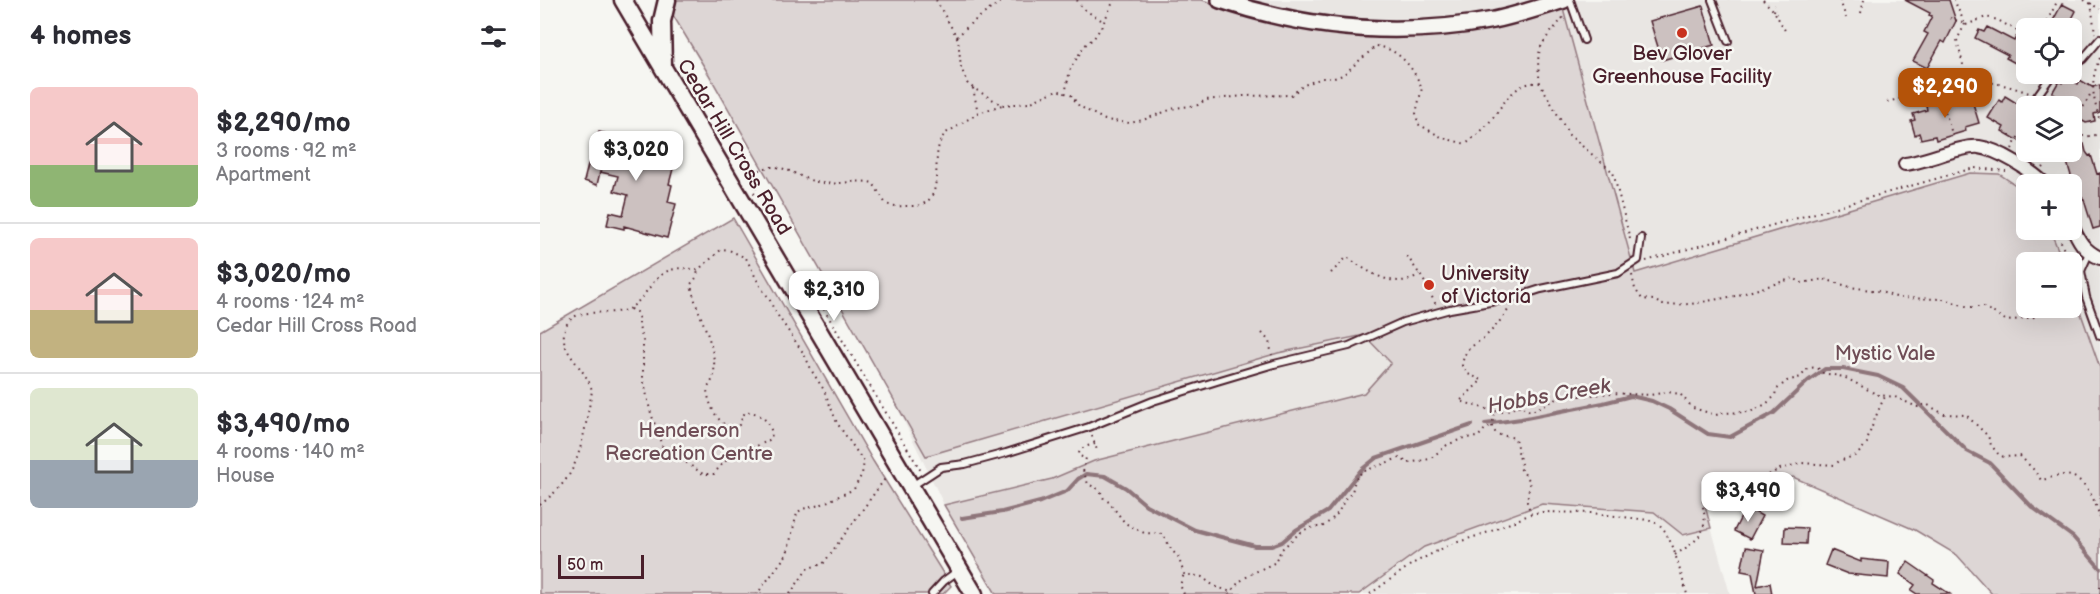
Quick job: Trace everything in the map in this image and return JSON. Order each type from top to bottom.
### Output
[{"type":"main road","points":[[613,0],[626,4]]},
{"type":"main road","points":[[663,68],[662,21],[667,0]]},
{"type":"main road","name":"Cedar Hill Cross Road","points":[[626,4],[918,482],[974,594]]},
{"type":"street","points":[[1220,0],[1255,11],[1311,23],[1358,29],[1441,27],[1494,20],[1569,2]]},
{"type":"street","points":[[1905,164],[1978,147],[2004,156],[2031,174]]},
{"type":"street","points":[[2079,240],[2094,256]]},
{"type":"lane","points":[[1712,0],[1728,41]]},
{"type":"lane","points":[[1569,2],[1584,40]]},
{"type":"lane","points":[[2082,60],[2098,40]]},
{"type":"lane","points":[[2037,96],[2046,84]]},
{"type":"lane","points":[[918,482],[941,467],[965,464],[1089,427],[1153,401],[1274,364],[1349,346],[1403,322],[1618,273],[1638,260],[1641,238]]},
{"type":"lane","points":[[2094,256],[2081,271],[2086,297],[2100,336]]},
{"type":"lane","points":[[932,594],[944,581],[960,570]]},
{"type":"path","points":[[936,0],[957,37],[961,67],[967,82],[1002,105]]},
{"type":"path","points":[[957,37],[970,24],[1003,0]]},
{"type":"path","points":[[1077,0],[1085,10],[1104,22]]},
{"type":"path","points":[[1065,93],[1070,70],[1083,46],[1094,38],[1114,0]]},
{"type":"path","points":[[1764,0],[1774,11],[1787,34]]},
{"type":"path","points":[[1840,0],[1846,18]]},
{"type":"path","points":[[1861,13],[1864,0]]},
{"type":"path","points":[[1954,0],[1966,25]]},
{"type":"path","points":[[2049,18],[2058,0]]},
{"type":"path","points":[[2084,0],[2100,9]]},
{"type":"path","points":[[1569,2],[1539,46],[1540,83],[1569,135],[1613,172],[1632,247],[1632,279],[1642,299],[1653,300],[1663,306],[1691,304],[1735,296],[1794,278],[1801,283],[1824,279],[1899,298],[1943,299],[1970,307],[1984,307],[1995,316],[2007,321],[2027,318]]},
{"type":"path","points":[[2091,3],[2098,40]]},
{"type":"path","points":[[1774,11],[1775,5]]},
{"type":"path","points":[[1967,81],[1957,40],[1966,25],[1986,17],[1998,20],[2016,30]]},
{"type":"path","points":[[1950,18],[1966,25]]},
{"type":"path","points":[[753,196],[760,170],[776,165],[816,182],[832,184],[861,180],[873,183],[886,204],[894,207],[924,205],[929,202],[934,189],[937,173],[937,148],[945,134],[978,113],[1002,105],[1029,103],[1057,90],[1071,95],[1079,106],[1105,120],[1130,123],[1175,108],[1198,105],[1205,100],[1291,95],[1304,85],[1322,78],[1342,75],[1376,46],[1389,49],[1410,64],[1422,88],[1416,113],[1418,123],[1443,138],[1466,144],[1487,125],[1507,98],[1521,86],[1532,82],[1540,83]]},
{"type":"path","points":[[2100,58],[2093,78],[2092,90],[2100,121]]},
{"type":"path","points":[[1887,102],[1967,81],[1980,80],[2017,88],[2037,96]]},
{"type":"path","points":[[973,87],[978,113]]},
{"type":"path","points":[[1938,88],[1957,151]]},
{"type":"path","points":[[2082,110],[2092,90]]},
{"type":"path","points":[[2082,135],[2086,137],[2100,134]]},
{"type":"path","points":[[1633,264],[1974,168],[2006,171],[2013,174]]},
{"type":"path","points":[[630,309],[636,312],[639,319],[643,342],[641,358],[643,378],[650,410],[662,446],[703,474],[714,474],[726,459],[764,443],[771,439],[773,433],[771,426],[764,419],[749,411],[742,417],[738,427],[725,426],[711,404],[707,390],[713,380],[714,364],[707,331],[692,293],[691,284],[698,270],[722,249],[746,258],[753,275],[770,298],[774,310],[804,354],[824,390],[837,423],[864,462],[862,474],[854,489],[797,513],[788,554],[757,594]]},
{"type":"path","points":[[1407,256],[1441,312]]},
{"type":"path","points":[[1331,273],[1347,257],[1392,281],[1414,278],[1419,274]]},
{"type":"path","points":[[540,505],[559,488],[574,464],[592,391],[590,381],[573,360],[564,343],[568,320],[579,314],[618,313],[630,309],[661,274],[674,268],[698,270]]},
{"type":"path","points":[[802,273],[918,482]]},
{"type":"path","points":[[1513,298],[1513,304],[1490,332],[1469,348],[1463,357],[1462,366],[1468,374],[1482,380],[1460,401],[1494,411],[1504,412],[1521,405],[1526,410],[1532,411],[1576,390],[1580,396],[1611,393],[1650,395],[1668,392],[1680,394],[1693,408],[1709,414],[1750,412],[1766,404],[1775,396],[1776,390],[1787,381],[1802,377],[1810,368],[1844,377],[1885,397],[1895,397],[1917,407],[1923,404],[1944,414],[1966,415],[1988,436],[1991,445],[2000,455],[2020,456],[2040,480],[2062,475],[2073,476],[2088,489],[2097,504],[2100,518]]},
{"type":"path","points":[[1262,333],[1269,341],[1274,364]]},
{"type":"path","points":[[1675,555],[1688,547],[1702,533],[1706,520],[1702,503],[1704,501],[1780,469],[1802,463],[1814,465],[1819,463],[1829,466],[1857,455],[1867,443],[1880,402],[1885,397]]},
{"type":"path","points":[[1494,411],[1491,426],[1496,434],[1515,438],[1520,468],[1530,482],[1527,502],[1531,514]]},
{"type":"path","points":[[1184,574],[1202,577],[1214,586],[1230,593],[1239,582],[1274,563],[1282,549],[1304,530],[1322,527],[1330,521],[1343,506],[1345,499],[1352,492],[1355,480],[1362,472],[1400,458],[1408,463],[1430,459],[1447,445],[1464,438],[1478,437],[1491,426]]},
{"type":"path","points":[[1089,427],[1098,453]]},
{"type":"path","points":[[1095,444],[1079,451],[1079,456],[1086,458],[1083,468],[1088,484],[1100,490],[1104,499],[1125,523],[1144,533],[1163,534],[1172,551],[1178,556],[1184,574],[1180,585],[1184,594]]},
{"type":"path","points":[[790,594],[808,568],[823,564],[889,473]]},
{"type":"path","points":[[1370,594],[1412,564],[1449,545],[1542,512],[1592,513],[1648,520],[1659,524],[1665,531],[1675,555],[1687,594]]},
{"type":"path","points":[[2100,587],[2100,594]]},
{"type":"shaded area","name":"University of Victoria","points":[[663,0],[2100,0],[2100,594],[1992,594],[1957,555],[1915,530],[1793,477],[1704,502],[1730,594],[996,594],[944,505],[866,342]]},
{"type":"green space","name":"University of Victoria","points":[[675,0],[1202,0],[1264,19],[1497,25],[1563,9],[1635,273],[1970,173],[1999,174],[2016,185],[2016,240],[2054,240],[2059,252],[2016,252],[2016,318],[2082,317],[2100,368],[2100,594],[1992,594],[1957,555],[1915,530],[1793,477],[1704,502],[1711,528],[1683,535],[1654,512],[1542,504],[1424,547],[1359,594],[996,594],[944,505],[1052,479],[1094,461],[1364,393],[1391,363],[1364,335],[1278,353],[926,456],[671,12]]},
{"type":"green space","name":"Henderson Recreation Centre","points":[[733,218],[873,461],[951,586],[943,594],[540,594],[540,331]]},
{"type":"building","points":[[1905,0],[1949,0],[1956,21],[1945,43],[1942,41],[1927,68],[1913,61],[1928,34],[1924,32],[1932,16]]},
{"type":"building","points":[[2062,4],[2076,11],[2072,18],[2054,18]]},
{"type":"building","name":"Bev Glover Greenhouse Facility","points":[[1703,6],[1714,45],[1662,60],[1650,21]]},
{"type":"building","points":[[1987,27],[2014,41],[2016,37],[2016,64],[2006,58],[2008,55],[1975,38],[1979,30],[1984,32]]},
{"type":"building","points":[[2082,81],[2092,87],[2100,85],[2100,112],[2094,114],[2095,121],[2086,123],[2082,121],[2082,96],[2054,96],[2052,93],[2057,84],[2082,84]]},
{"type":"building","points":[[2005,96],[2016,103],[2016,139],[2002,131],[2004,127],[1988,118],[1999,100],[2002,102]]},
{"type":"building","points":[[1956,97],[1957,101],[1971,97],[1979,123],[1965,127],[1966,131],[1936,140],[1935,136],[1921,139],[1919,133],[1915,135],[1911,121],[1915,120],[1913,114],[1927,110],[1926,105]]},
{"type":"building","points":[[599,132],[647,144],[647,147],[665,152],[670,148],[679,162],[674,165],[669,184],[672,185],[668,202],[676,204],[667,238],[624,226],[624,229],[607,225],[610,212],[623,215],[628,195],[614,191],[618,176],[600,172],[597,185],[584,181],[594,141],[596,142]]},
{"type":"building","points":[[2082,144],[2084,144],[2086,152],[2089,156],[2091,155],[2097,174],[2100,173],[2100,227],[2093,229],[2082,197],[2082,174],[2071,174],[2067,162],[2082,162]]},
{"type":"building","points":[[1746,507],[1762,516],[1750,539],[1734,531]]},
{"type":"building","points":[[1785,527],[1807,528],[1806,544],[1784,543]]},
{"type":"building","points":[[1746,547],[1764,550],[1757,586],[1770,583],[1772,594],[1756,594],[1752,573],[1741,571]]},
{"type":"building","points":[[1831,550],[1861,562],[1861,559],[1889,562],[1888,578],[1848,574],[1825,565]]},
{"type":"building","points":[[1908,562],[1950,594],[1917,594],[1911,590],[1915,585],[1900,574]]},
{"type":"waterway","name":"Hobbs Creek","points":[[1485,424],[1521,419],[1631,396],[1652,401],[1669,409],[1708,434],[1730,437],[1774,413],[1808,381],[1825,369],[1843,369],[1878,376],[1903,388],[1967,451],[1990,463],[2032,507],[2073,537],[2100,568]]},
{"type":"waterway","name":"Hobbs Creek","points":[[962,518],[1002,512],[1040,502],[1067,491],[1086,474],[1105,476],[1126,488],[1146,505],[1195,530],[1255,546],[1271,546],[1282,542],[1296,530],[1328,511],[1361,470],[1376,458],[1472,425]]},
{"type":"place","name":"Bev Glover Greenhouse Facility","points":[[1682,33]]},
{"type":"place","name":"University of Victoria","points":[[1429,285]]},
{"type":"park label","name":"Mystic Vale","points":[[1885,354]]}]
